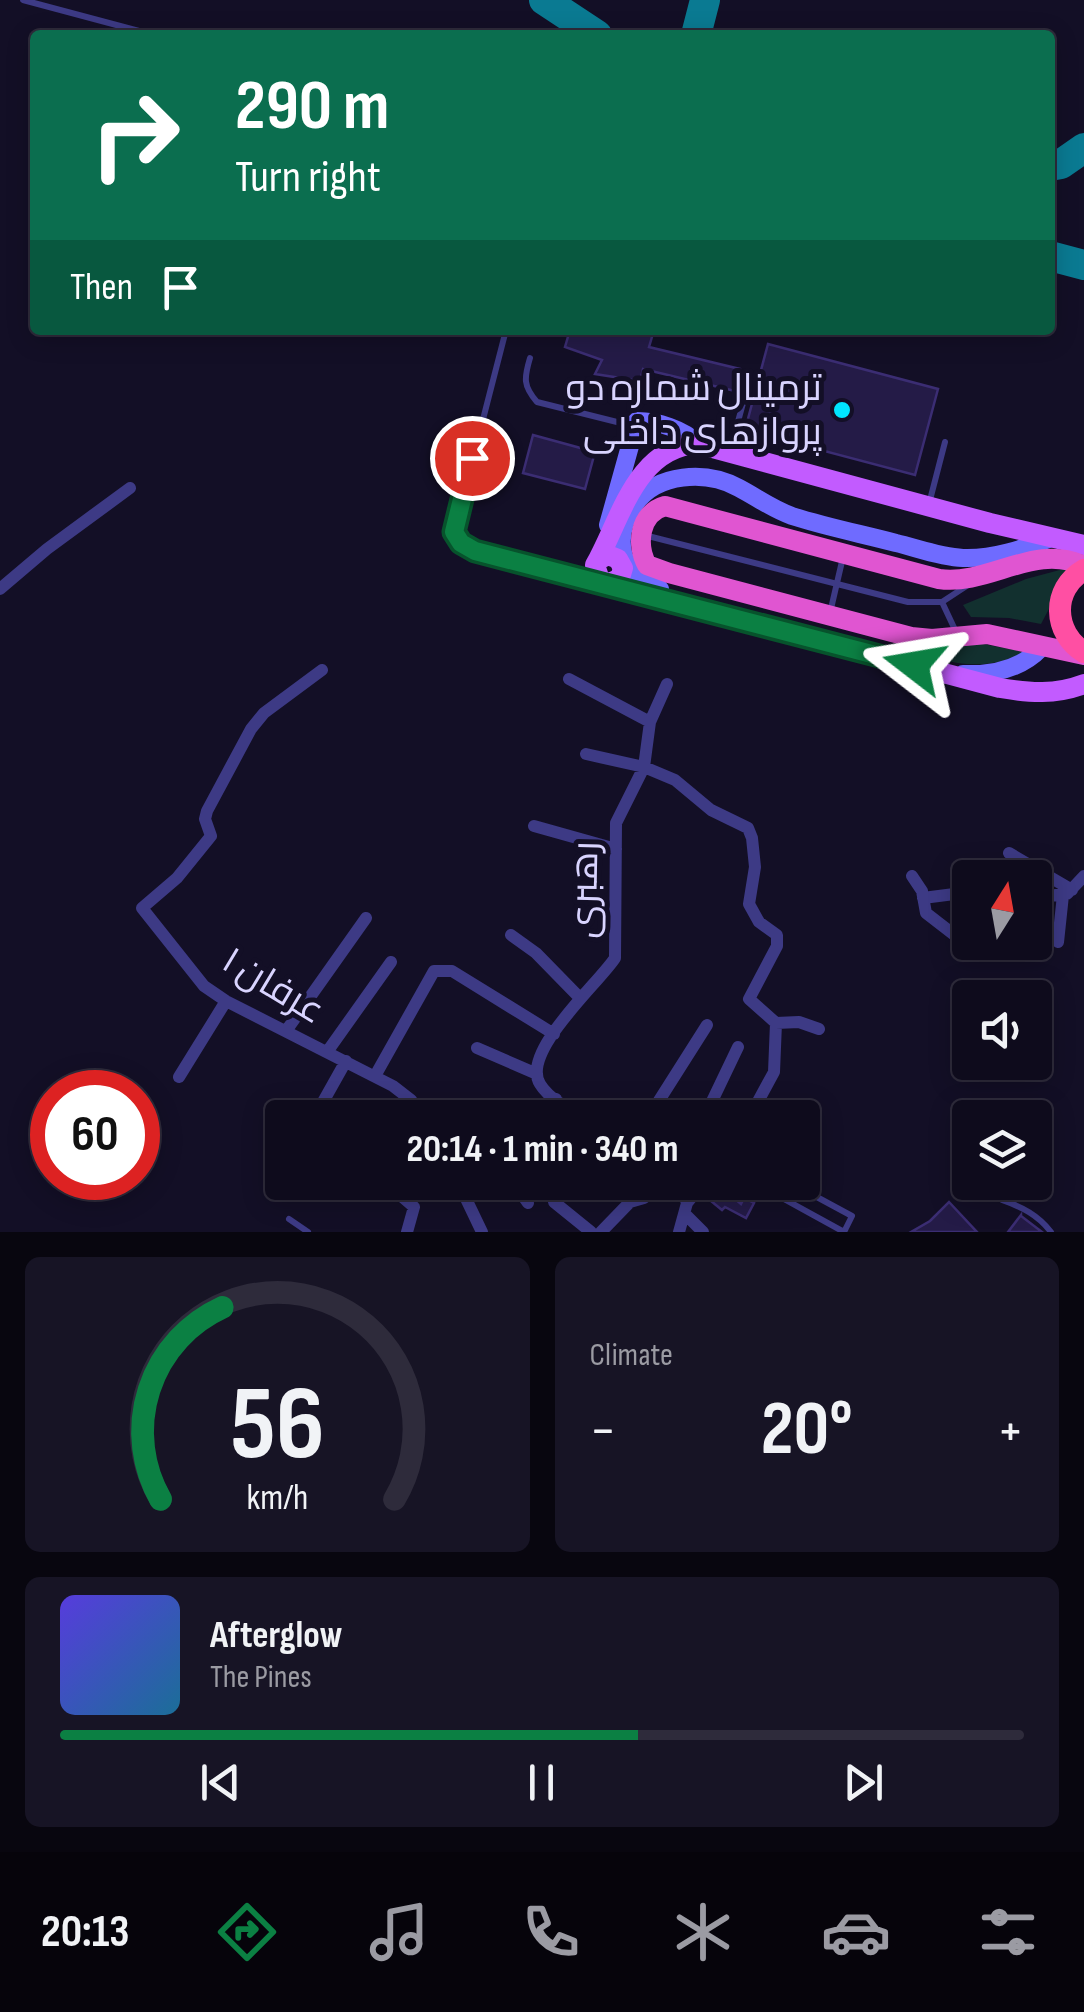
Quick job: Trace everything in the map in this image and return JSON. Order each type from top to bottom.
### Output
[{"type":"highway","points":[[1084,568],[1054,557],[957,582],[939,580],[665,506],[654,509],[646,519],[640,552],[647,565],[911,637],[987,634],[1084,654]]},
{"type":"highway","points":[[1084,568],[1064,591],[1058,609],[1062,629],[1084,654]]},
{"type":"main road","points":[[698,444],[682,432],[646,421],[638,421],[634,426],[598,560],[596,576],[604,584],[1035,694],[1061,692],[1084,684]]},
{"type":"main road","points":[[598,560],[639,478],[664,451],[681,444],[698,444],[1084,545]]},
{"type":"main road","points":[[737,455],[737,486]]},
{"type":"main road","points":[[980,675],[641,583],[625,558],[625,526],[631,511],[650,488],[684,477],[737,486],[770,508],[798,518],[950,556],[1013,552],[1051,538]]},
{"type":"main road","points":[[984,556],[994,541],[990,523]]},
{"type":"main road","points":[[948,674],[1000,672],[1022,663],[1041,648]]},
{"type":"street","points":[[0,589],[130,488]]},
{"type":"street","name":"عرفان ۱","points":[[322,670],[264,713],[250,729],[207,811],[205,818],[211,836],[177,878],[142,908],[204,986],[226,1001],[376,1076],[411,1100]]},
{"type":"street","points":[[569,679],[650,722]]},
{"type":"street","name":"رهبری","points":[[538,1074],[539,1063],[554,1034],[579,997],[605,974],[615,958],[616,823],[644,768],[650,722],[667,684]]},
{"type":"street","points":[[586,754],[675,780],[711,810],[748,828],[754,867],[748,904],[759,922],[777,935],[776,946],[748,999],[776,1024],[799,1022],[819,1029]]},
{"type":"street","points":[[534,826],[616,849]]},
{"type":"street","points":[[1009,853],[1067,892]]},
{"type":"street","points":[[912,876],[922,890],[930,918],[952,933]]},
{"type":"street","points":[[1052,894],[1067,892],[1084,876]]},
{"type":"street","points":[[1058,942],[1067,892]]},
{"type":"street","points":[[923,898],[952,894]]},
{"type":"street","points":[[286,1031],[366,918]]},
{"type":"street","points":[[511,935],[536,952],[579,997]]},
{"type":"street","points":[[327,1052],[391,962]]},
{"type":"street","points":[[376,1076],[434,972],[452,971],[554,1034]]},
{"type":"street","points":[[178,1077],[226,1001]]},
{"type":"street","points":[[759,1100],[774,1072],[776,1024]]},
{"type":"street","points":[[660,1100],[707,1026]]},
{"type":"street","points":[[713,1100],[738,1047]]},
{"type":"street","points":[[476,1048],[538,1074],[543,1088],[559,1100]]},
{"type":"street","points":[[324,1100],[346,1062]]},
{"type":"street","points":[[406,1200],[414,1207],[407,1232]]},
{"type":"street","points":[[467,1200],[482,1232]]},
{"type":"street","points":[[602,1232],[630,1202],[637,1200]]},
{"type":"street","points":[[684,1200],[702,1232]]},
{"type":"street","points":[[680,1232],[692,1200]]},
{"type":"street","points":[[554,1202],[591,1232]]},
{"type":"lane","points":[[24,0],[135,30]]},
{"type":"lane","points":[[505,335],[454,532],[461,543],[475,551],[604,584]]},
{"type":"lane","points":[[530,358],[524,378],[537,402],[634,426]]},
{"type":"lane","points":[[737,455],[744,396]]},
{"type":"lane","points":[[928,506],[945,442]]},
{"type":"lane","points":[[642,534],[908,602],[942,602],[976,578]]},
{"type":"lane","points":[[829,614],[844,554]]},
{"type":"lane","points":[[942,602],[958,636]]},
{"type":"lane","points":[[786,1200],[844,1232],[852,1216],[820,1199]]},
{"type":"lane","points":[[1002,1200],[1024,1208],[1050,1232]]},
{"type":"lane","points":[[288,1220],[308,1232]]},
{"type":"green space","points":[[1071,567],[1041,624],[971,617],[963,605],[1026,579]]},
{"type":"green space","points":[[978,643],[1025,652],[983,664],[938,659],[942,648]]},
{"type":"building","points":[[569,335],[653,335],[649,347],[740,369],[735,391],[643,369],[640,381],[595,374],[602,360],[565,347]]},
{"type":"building","name":"ترمینال شماره دو پروازهای داخلی","points":[[768,344],[938,389],[915,475],[745,430]]},
{"type":"building","points":[[533,435],[595,452],[585,489],[523,473]]},
{"type":"building","points":[[710,1200],[754,1203],[746,1218],[725,1207],[722,1210]]},
{"type":"building","points":[[949,1202],[977,1232],[911,1232],[930,1221]]},
{"type":"building","points":[[1021,1216],[1042,1232],[1008,1232]]},
{"type":"taxiway","points":[[544,0],[589,30]]},
{"type":"taxiway","points":[[697,30],[705,0]]},
{"type":"taxiway","points":[[1055,165],[1084,148]]},
{"type":"taxiway","points":[[1055,257],[1084,265]]},
{"type":"place","name":"ترمینال شماره دو پروازهای داخلی","points":[[842,410]]},
{"type":"route","points":[[472,458],[454,532],[461,543],[475,551],[914,665]]}]
